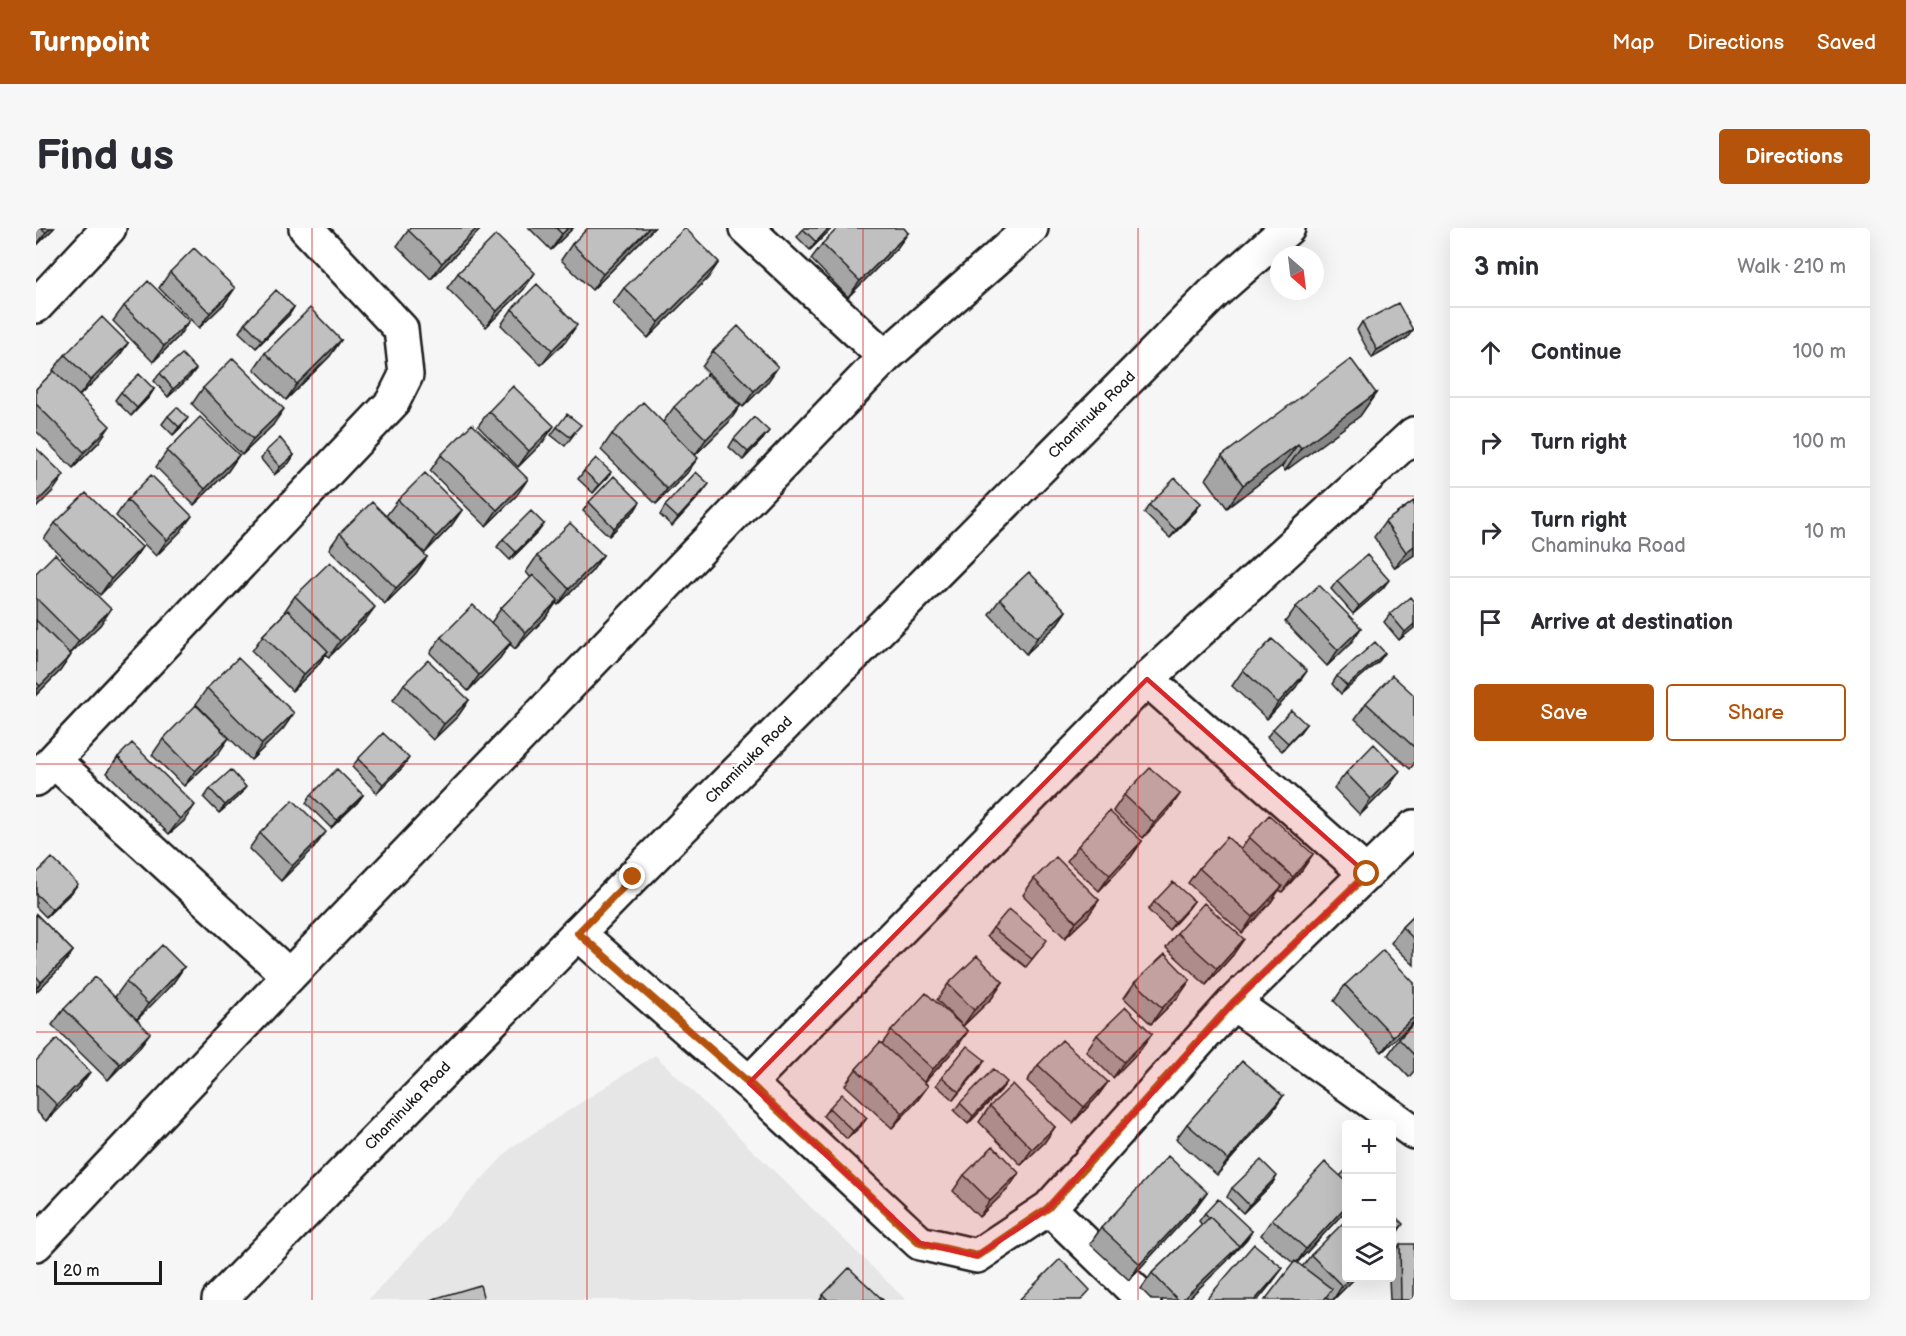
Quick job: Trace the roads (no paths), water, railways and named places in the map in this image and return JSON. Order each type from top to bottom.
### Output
[{"type":"street","points":[[36,306],[109,228]]},
{"type":"street","points":[[746,228],[885,357]]},
{"type":"street","points":[[36,1244],[289,976],[885,357],[1031,228]]},
{"type":"street","name":"Chaminuka Road","points":[[219,1300],[578,933],[1214,293],[1288,228]]},
{"type":"street","points":[[289,976],[45,770],[392,403],[406,375],[401,329],[318,232]]},
{"type":"street","points":[[749,1083],[1147,679],[1414,434]]},
{"type":"street","points":[[1147,679],[1367,874]]},
{"type":"street","points":[[578,933],[749,1083],[920,1243],[977,1256],[1048,1208],[1233,1003],[1414,827]]},
{"type":"street","points":[[1233,1003],[1414,1132]]},
{"type":"street","points":[[1048,1208],[1144,1300]]}]
